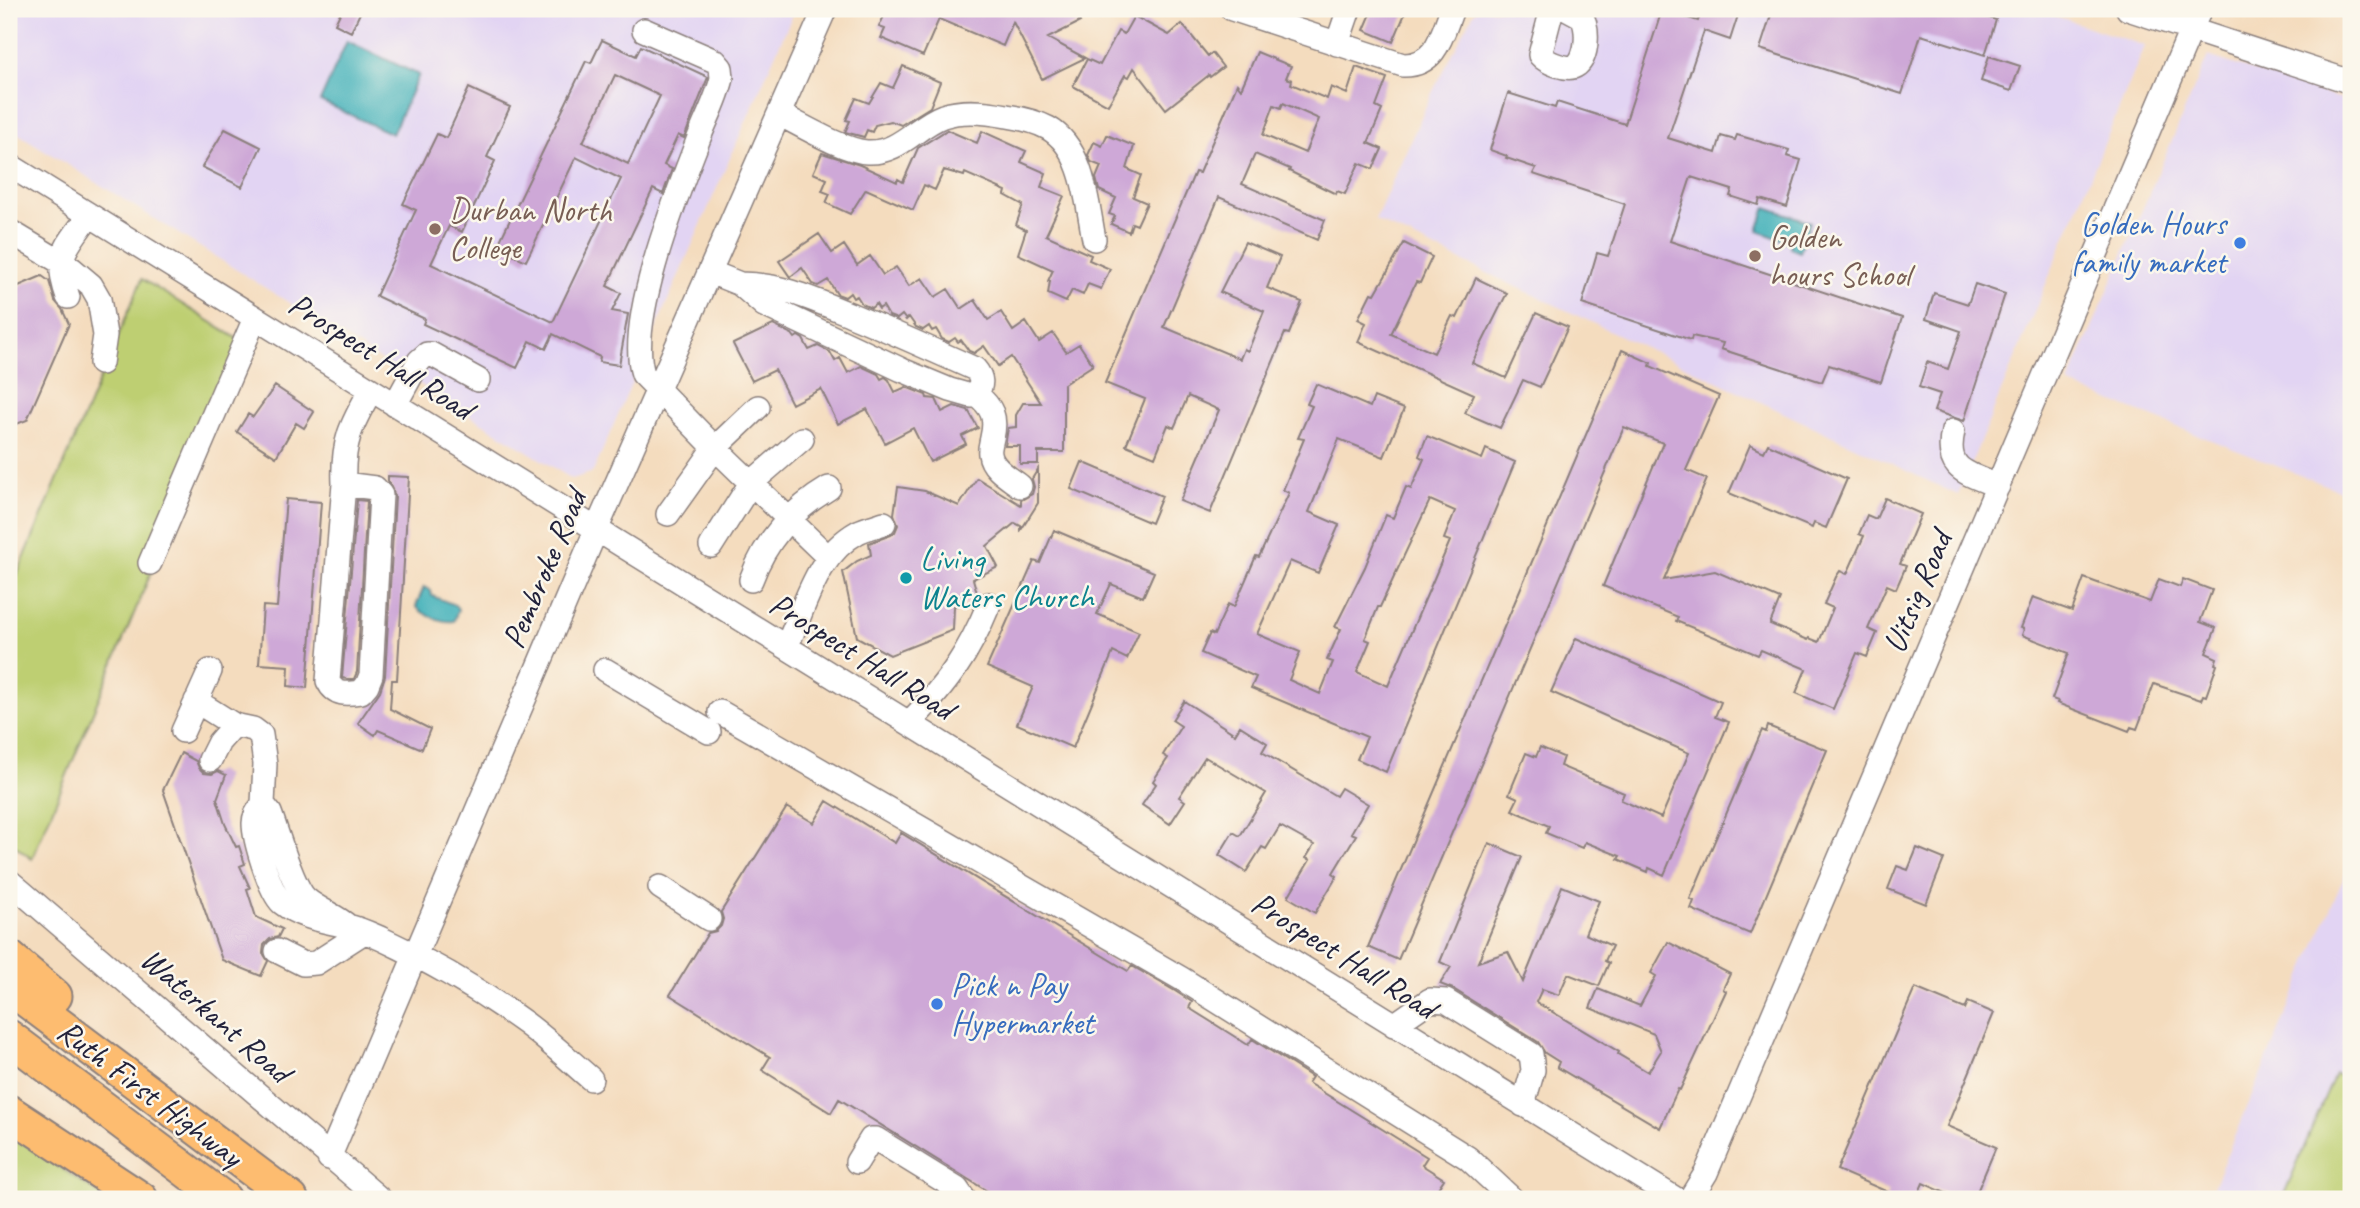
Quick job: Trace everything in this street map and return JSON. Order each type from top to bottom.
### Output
[{"type":"highway","points":[[9,957],[254,1171]]},
{"type":"highway","name":"Ruth First Highway","points":[[9,987],[291,1199]]},
{"type":"highway","name":"Ruth First Highway","points":[[9,1037],[224,1199]]},
{"type":"highway","points":[[9,1112],[141,1199]]},
{"type":"street","name":"Pembroke Road","points":[[329,1157],[597,528],[825,9]]},
{"type":"street","points":[[1232,9],[1403,65],[1416,65],[1425,61],[1435,49],[1452,9]]},
{"type":"street","points":[[1338,44],[1349,9]]},
{"type":"street","points":[[1552,9],[1540,55],[1547,62],[1572,67],[1577,65],[1582,57],[1587,32],[1581,16],[1568,9]]},
{"type":"street","points":[[2128,9],[2195,19],[2351,82]]},
{"type":"street","name":"Uitsig Road","points":[[1690,1199],[1706,1174],[2195,19]]},
{"type":"street","points":[[643,30],[715,61],[721,68],[722,78],[663,239],[647,291],[641,318],[643,374],[715,448],[828,556]]},
{"type":"street","points":[[779,114],[852,149],[866,152],[883,152],[943,116],[963,112],[1003,115],[1048,128],[1062,139],[1072,152],[1080,175],[1094,239]]},
{"type":"street","name":"Prospect Hall Road","points":[[10,167],[597,528],[719,607],[1676,1199]]},
{"type":"street","points":[[68,297],[60,262],[89,215]]},
{"type":"street","points":[[9,231],[92,285],[99,299],[105,335],[101,363]]},
{"type":"street","points":[[710,272],[740,284],[765,305],[950,390],[971,396],[981,388],[980,374],[975,369],[929,348],[800,294],[761,284],[740,284]]},
{"type":"street","points":[[150,563],[255,318]]},
{"type":"street","points":[[395,405],[419,360],[427,354],[478,380]]},
{"type":"street","points":[[344,484],[375,488],[382,495],[371,675],[361,692],[343,695],[331,688],[328,681],[344,484],[343,465],[351,425],[371,390]]},
{"type":"street","points":[[976,394],[993,411],[989,453],[992,461],[1020,486]]},
{"type":"street","points":[[668,514],[715,448],[758,407]]},
{"type":"street","points":[[1953,431],[1950,447],[1951,458],[1956,466],[1998,486]]},
{"type":"street","points":[[711,546],[751,483],[802,439]]},
{"type":"street","points":[[751,580],[772,537],[810,500],[829,488]]},
{"type":"street","points":[[786,647],[811,587],[828,556],[858,533],[884,523]]},
{"type":"street","points":[[909,723],[928,704],[963,659],[989,604]]},
{"type":"street","points":[[605,670],[715,722],[1182,979],[1468,1158],[1512,1199]]},
{"type":"street","points":[[183,731],[211,671]]},
{"type":"street","points":[[196,701],[234,725],[253,729],[261,735],[265,764],[263,804],[270,813],[273,852],[299,892],[310,902],[356,929],[415,956],[489,999],[527,1025],[591,1079]]},
{"type":"street","points":[[210,761],[219,743],[234,725]]},
{"type":"street","name":"Waterkant Road","points":[[9,881],[380,1199]]},
{"type":"street","points":[[660,887],[709,919]]},
{"type":"street","points":[[277,951],[303,964],[316,963],[356,929]]},
{"type":"street","points":[[1394,1024],[1424,1003],[1438,999],[1446,1001],[1531,1054],[1533,1070],[1523,1105]]},
{"type":"street","points":[[857,1162],[867,1143],[876,1139],[914,1175],[957,1189],[964,1199]]},
{"type":"shaded area","name":"Durban North College","points":[[9,9],[795,9],[593,472],[572,479],[9,128]]},
{"type":"shaded area","name":"Golden hours School","points":[[2035,9],[2145,46],[1958,495],[1375,220],[1433,91],[1475,11]]},
{"type":"shaded area","name":"Golden Hours family market","points":[[2208,56],[2351,102],[2351,495],[2068,384]]},
{"type":"shaded area","points":[[2351,860],[2351,1199],[2208,1199]]},
{"type":"green space","points":[[142,279],[246,344],[32,859],[9,841],[9,594]]},
{"type":"green space","points":[[2335,1074],[2351,1081],[2351,1199],[2282,1199]]},
{"type":"green space","points":[[9,1133],[107,1199],[9,1199]]},
{"type":"water","points":[[347,41],[419,75],[392,134],[320,101]]},
{"type":"water","points":[[1766,207],[1810,222],[1800,252],[1790,248],[1791,243],[1758,231]]},
{"type":"water","points":[[424,587],[431,591],[432,596],[455,605],[458,609],[454,621],[439,620],[416,606]]},
{"type":"building","points":[[342,9],[360,13],[351,32],[335,24]]},
{"type":"building","points":[[887,9],[1073,9],[1080,22],[1048,38],[1085,58],[1042,79],[1013,22],[1003,46],[939,19],[923,56],[881,38],[885,29],[879,27]]},
{"type":"building","points":[[1373,9],[1407,9],[1393,42],[1364,30]]},
{"type":"building","points":[[1702,9],[1740,9],[1730,40],[1704,31],[1668,138],[1716,153],[1721,136],[1735,140],[1737,135],[1789,150],[1787,156],[1801,160],[1787,207],[1760,199],[1758,205],[1730,196],[1732,190],[1691,177],[1670,241],[1902,318],[1881,382],[1829,365],[1822,382],[1721,349],[1723,343],[1692,336],[1691,340],[1582,304],[1597,253],[1608,256],[1625,204],[1533,174],[1536,168],[1490,150],[1508,93],[1555,108],[1557,102],[1625,124],[1662,10],[1698,21]]},
{"type":"building","points":[[1773,9],[1961,9],[1996,20],[1985,55],[1921,35],[1902,94],[1760,49]]},
{"type":"building","points":[[1134,16],[1169,35],[1182,24],[1208,56],[1212,53],[1223,67],[1166,109],[1134,68],[1129,77],[1125,75],[1108,105],[1073,86],[1087,59],[1100,65],[1118,31],[1124,34]]},
{"type":"building","points":[[602,40],[636,56],[641,46],[708,77],[684,138],[678,135],[664,165],[672,169],[663,194],[653,189],[607,286],[621,293],[612,311],[628,314],[619,365],[599,362],[600,357],[553,334],[546,349],[530,341],[517,368],[423,324],[425,319],[376,296],[416,210],[403,204],[437,134],[446,138],[469,88],[510,107],[487,157],[495,161],[462,232],[449,226],[431,264],[553,322],[621,179],[576,157],[526,261],[497,247],[586,61],[591,63]],"holes":[[[615,75],[660,96],[628,164],[583,142]]]},
{"type":"building","points":[[1257,52],[1291,66],[1286,78],[1292,80],[1291,84],[1327,99],[1331,87],[1347,94],[1356,67],[1387,78],[1376,107],[1382,110],[1368,143],[1382,149],[1373,169],[1359,163],[1345,194],[1337,191],[1336,194],[1255,154],[1242,184],[1325,220],[1317,240],[1219,197],[1164,327],[1240,359],[1244,349],[1248,351],[1264,311],[1220,292],[1245,242],[1280,257],[1267,288],[1302,302],[1289,334],[1285,333],[1210,513],[1180,501],[1219,410],[1188,396],[1174,428],[1168,425],[1155,457],[1126,445],[1145,399],[1105,383],[1195,172],[1199,173],[1237,84],[1241,89]],"holes":[[[1283,103],[1319,119],[1305,153],[1263,135],[1274,105],[1281,108]]]},
{"type":"building","points":[[1989,56],[2020,66],[2011,91],[1981,81]]},
{"type":"building","points":[[903,66],[940,82],[930,107],[901,125],[891,121],[875,125],[872,132],[867,130],[864,137],[845,132],[850,121],[846,120],[856,98],[869,103],[881,83],[893,88]]},
{"type":"building","points":[[225,129],[261,147],[242,187],[202,167]]},
{"type":"building","points":[[947,130],[977,143],[982,131],[1026,151],[1021,162],[1046,173],[1041,187],[1064,196],[1046,235],[1091,255],[1089,260],[1110,269],[1101,289],[1088,284],[1083,295],[1072,290],[1066,302],[1048,294],[1048,281],[1053,270],[1018,254],[1026,230],[1016,225],[1023,205],[1005,195],[1006,191],[965,173],[964,176],[944,170],[935,190],[924,185],[913,210],[866,189],[850,214],[826,203],[830,194],[822,191],[827,179],[813,173],[822,153],[903,182],[918,148]]},
{"type":"building","points":[[1107,135],[1134,146],[1127,169],[1141,175],[1133,197],[1147,203],[1137,225],[1132,223],[1129,232],[1111,224],[1115,216],[1109,214],[1116,198],[1099,190],[1096,178],[1101,166],[1091,162],[1088,155],[1094,142],[1102,146]]},
{"type":"building","points":[[819,234],[832,253],[844,245],[857,265],[870,256],[883,275],[896,267],[909,286],[922,278],[935,297],[948,289],[961,309],[975,300],[988,320],[1001,312],[1013,331],[1026,322],[1039,342],[1053,333],[1066,352],[1079,344],[1093,365],[1064,384],[1064,452],[1038,452],[1038,464],[1020,464],[1020,446],[1005,446],[1008,428],[1016,427],[1016,415],[1023,403],[1041,403],[1011,357],[998,366],[984,346],[974,353],[969,351],[961,340],[958,342],[955,338],[949,342],[942,339],[936,329],[932,331],[929,326],[923,330],[916,327],[909,317],[906,320],[902,315],[897,319],[889,316],[883,306],[879,309],[876,304],[871,308],[862,304],[857,296],[853,298],[850,293],[845,297],[837,294],[828,280],[818,286],[813,284],[802,268],[790,277],[779,261]]},
{"type":"building","points":[[1404,243],[1432,257],[1420,283],[1416,282],[1391,334],[1434,353],[1452,316],[1457,318],[1476,278],[1507,293],[1472,363],[1506,378],[1536,313],[1568,327],[1540,387],[1523,380],[1500,428],[1465,413],[1474,394],[1358,342],[1366,323],[1358,319],[1371,293],[1375,294]]},
{"type":"building","points":[[42,276],[49,281],[55,301],[69,324],[27,420],[14,425],[9,411],[9,290]]},
{"type":"building","points":[[1975,284],[2005,294],[1964,421],[1934,411],[1940,394],[1919,387],[1927,362],[1948,369],[1961,331],[1926,319],[1934,293],[1968,304]]},
{"type":"building","points":[[773,325],[795,338],[798,336],[803,339],[809,350],[818,346],[830,352],[835,361],[840,358],[848,373],[861,366],[878,374],[881,379],[885,377],[889,380],[895,392],[906,387],[926,395],[927,398],[936,399],[942,412],[954,406],[968,410],[978,428],[962,436],[966,444],[930,462],[913,428],[885,443],[867,409],[838,424],[821,389],[792,404],[775,370],[752,381],[733,344]]},
{"type":"building","points":[[1622,350],[1651,363],[1650,366],[1719,396],[1686,470],[1707,479],[1664,580],[1715,571],[1780,599],[1770,624],[1819,642],[1833,608],[1824,604],[1836,577],[1840,571],[1847,574],[1864,536],[1859,534],[1867,515],[1876,519],[1885,498],[1921,514],[1900,564],[1906,566],[1896,589],[1887,585],[1868,629],[1877,633],[1867,657],[1857,653],[1833,709],[1796,693],[1806,669],[1761,650],[1758,655],[1676,621],[1678,617],[1603,586],[1663,443],[1624,427],[1398,960],[1368,947]]},
{"type":"building","points":[[1316,384],[1370,407],[1374,397],[1404,409],[1384,457],[1339,439],[1309,512],[1339,525],[1318,573],[1290,561],[1257,634],[1300,652],[1289,680],[1320,694],[1333,662],[1327,660],[1341,629],[1335,627],[1365,567],[1386,515],[1393,518],[1406,487],[1411,489],[1424,459],[1419,456],[1427,436],[1482,459],[1486,449],[1515,462],[1386,772],[1357,759],[1367,737],[1251,688],[1256,677],[1201,653],[1210,633],[1214,635],[1228,604],[1234,607],[1256,556],[1259,557],[1289,493],[1283,490],[1304,439],[1298,438],[1312,406],[1307,404]],"holes":[[[1430,500],[1455,511],[1444,539],[1450,541],[1388,686],[1357,672],[1370,641],[1365,639],[1378,607]]]},
{"type":"building","points":[[275,386],[314,412],[304,428],[296,423],[276,457],[237,432],[248,414],[253,417]]},
{"type":"building","points":[[1768,444],[1847,479],[1826,528],[1814,523],[1812,528],[1729,493],[1750,445],[1764,452]]},
{"type":"building","points":[[1082,462],[1162,496],[1151,523],[1071,489]]},
{"type":"building","name":"Living Waters Church","points":[[1038,469],[1038,503],[1021,530],[1021,526],[1015,523],[987,546],[998,567],[973,579],[978,596],[974,602],[954,606],[953,630],[890,655],[857,637],[843,572],[857,561],[871,555],[869,543],[895,532],[898,525],[894,514],[898,487],[925,491],[959,506],[977,478],[1021,505],[1021,500],[1032,494],[1032,479]]},
{"type":"building","points":[[388,476],[409,477],[397,680],[392,680],[390,709],[430,729],[422,749],[378,730],[375,735],[358,723],[380,691],[385,676],[395,496]]},
{"type":"building","points":[[286,499],[321,502],[307,688],[288,686],[289,666],[259,664],[263,606],[277,607]]},
{"type":"building","points":[[357,500],[367,501],[357,672],[354,679],[347,679],[342,678]]},
{"type":"building","points":[[1054,530],[1154,572],[1143,597],[1111,584],[1097,614],[1139,632],[1127,659],[1113,652],[1073,748],[1017,724],[1033,687],[987,667],[1034,561],[1040,563]]},
{"type":"building","points":[[2084,578],[2150,602],[2159,579],[2180,587],[2183,579],[2212,590],[2200,622],[2216,628],[2206,653],[2217,658],[2217,665],[2206,696],[2203,695],[2201,700],[2154,684],[2137,729],[2131,727],[2129,731],[2052,699],[2069,653],[2022,635],[2024,629],[2021,628],[2033,597],[2072,611]]},
{"type":"building","points":[[1576,638],[1721,702],[1715,717],[1729,722],[1664,875],[1649,868],[1648,872],[1618,859],[1620,856],[1585,842],[1582,848],[1546,833],[1549,826],[1512,810],[1518,798],[1509,794],[1526,753],[1536,757],[1540,747],[1563,757],[1560,766],[1624,793],[1621,800],[1661,818],[1689,753],[1551,692]]},
{"type":"building","points":[[1184,701],[1235,734],[1240,726],[1267,743],[1262,752],[1336,796],[1341,788],[1368,804],[1351,833],[1356,835],[1333,873],[1337,876],[1315,913],[1288,897],[1310,860],[1306,858],[1314,845],[1280,826],[1266,849],[1262,847],[1246,872],[1219,855],[1233,832],[1240,836],[1266,793],[1205,757],[1179,797],[1185,801],[1170,824],[1142,805],[1168,758],[1163,755],[1181,726],[1172,720]]},
{"type":"building","points":[[1768,726],[1827,750],[1750,934],[1691,909],[1694,901],[1690,899],[1762,730],[1766,732]]},
{"type":"building","points":[[181,753],[196,761],[204,773],[212,774],[218,771],[226,775],[217,799],[225,824],[236,847],[239,846],[245,864],[240,866],[250,888],[247,889],[256,917],[282,929],[278,937],[270,939],[264,945],[263,953],[268,961],[261,976],[222,960],[163,790]]},
{"type":"building","name":"Pick n Pay Hypermarket","points":[[827,801],[895,843],[901,833],[1128,971],[1132,966],[1175,991],[1192,1002],[1189,1008],[1248,1045],[1252,1039],[1312,1077],[1308,1083],[1427,1157],[1422,1165],[1444,1179],[1431,1199],[1000,1199],[839,1099],[831,1113],[762,1070],[770,1057],[670,995],[708,933],[721,926],[721,912],[787,807],[814,823]]},
{"type":"building","points":[[1489,843],[1522,857],[1478,962],[1508,952],[1523,982],[1562,886],[1599,901],[1585,934],[1612,946],[1605,961],[1609,963],[1599,986],[1568,974],[1559,995],[1542,989],[1536,1002],[1648,1072],[1661,1051],[1654,1034],[1590,1008],[1598,989],[1640,1006],[1656,976],[1651,973],[1668,942],[1730,974],[1723,989],[1726,991],[1660,1128],[1557,1067],[1559,1062],[1545,1053],[1538,1042],[1453,989],[1440,984],[1451,967],[1440,962]]},
{"type":"building","points":[[1917,848],[1944,859],[1926,904],[1888,889],[1897,866],[1908,870]]},
{"type":"building","points":[[1915,988],[1965,1009],[1968,1002],[1994,1013],[1947,1126],[1996,1147],[1974,1199],[1959,1199],[1923,1183],[1916,1199],[1885,1199],[1888,1192],[1837,1170]]},
{"type":"place","name":"Durban North College","points":[[435,229]]},
{"type":"place","name":"Golden Hours family market","points":[[2240,243]]},
{"type":"place","name":"Golden hours School","points":[[1755,256]]},
{"type":"place","name":"Living Waters Church","points":[[906,578]]},
{"type":"place","name":"Pick n Pay Hypermarket","points":[[937,1004]]}]
